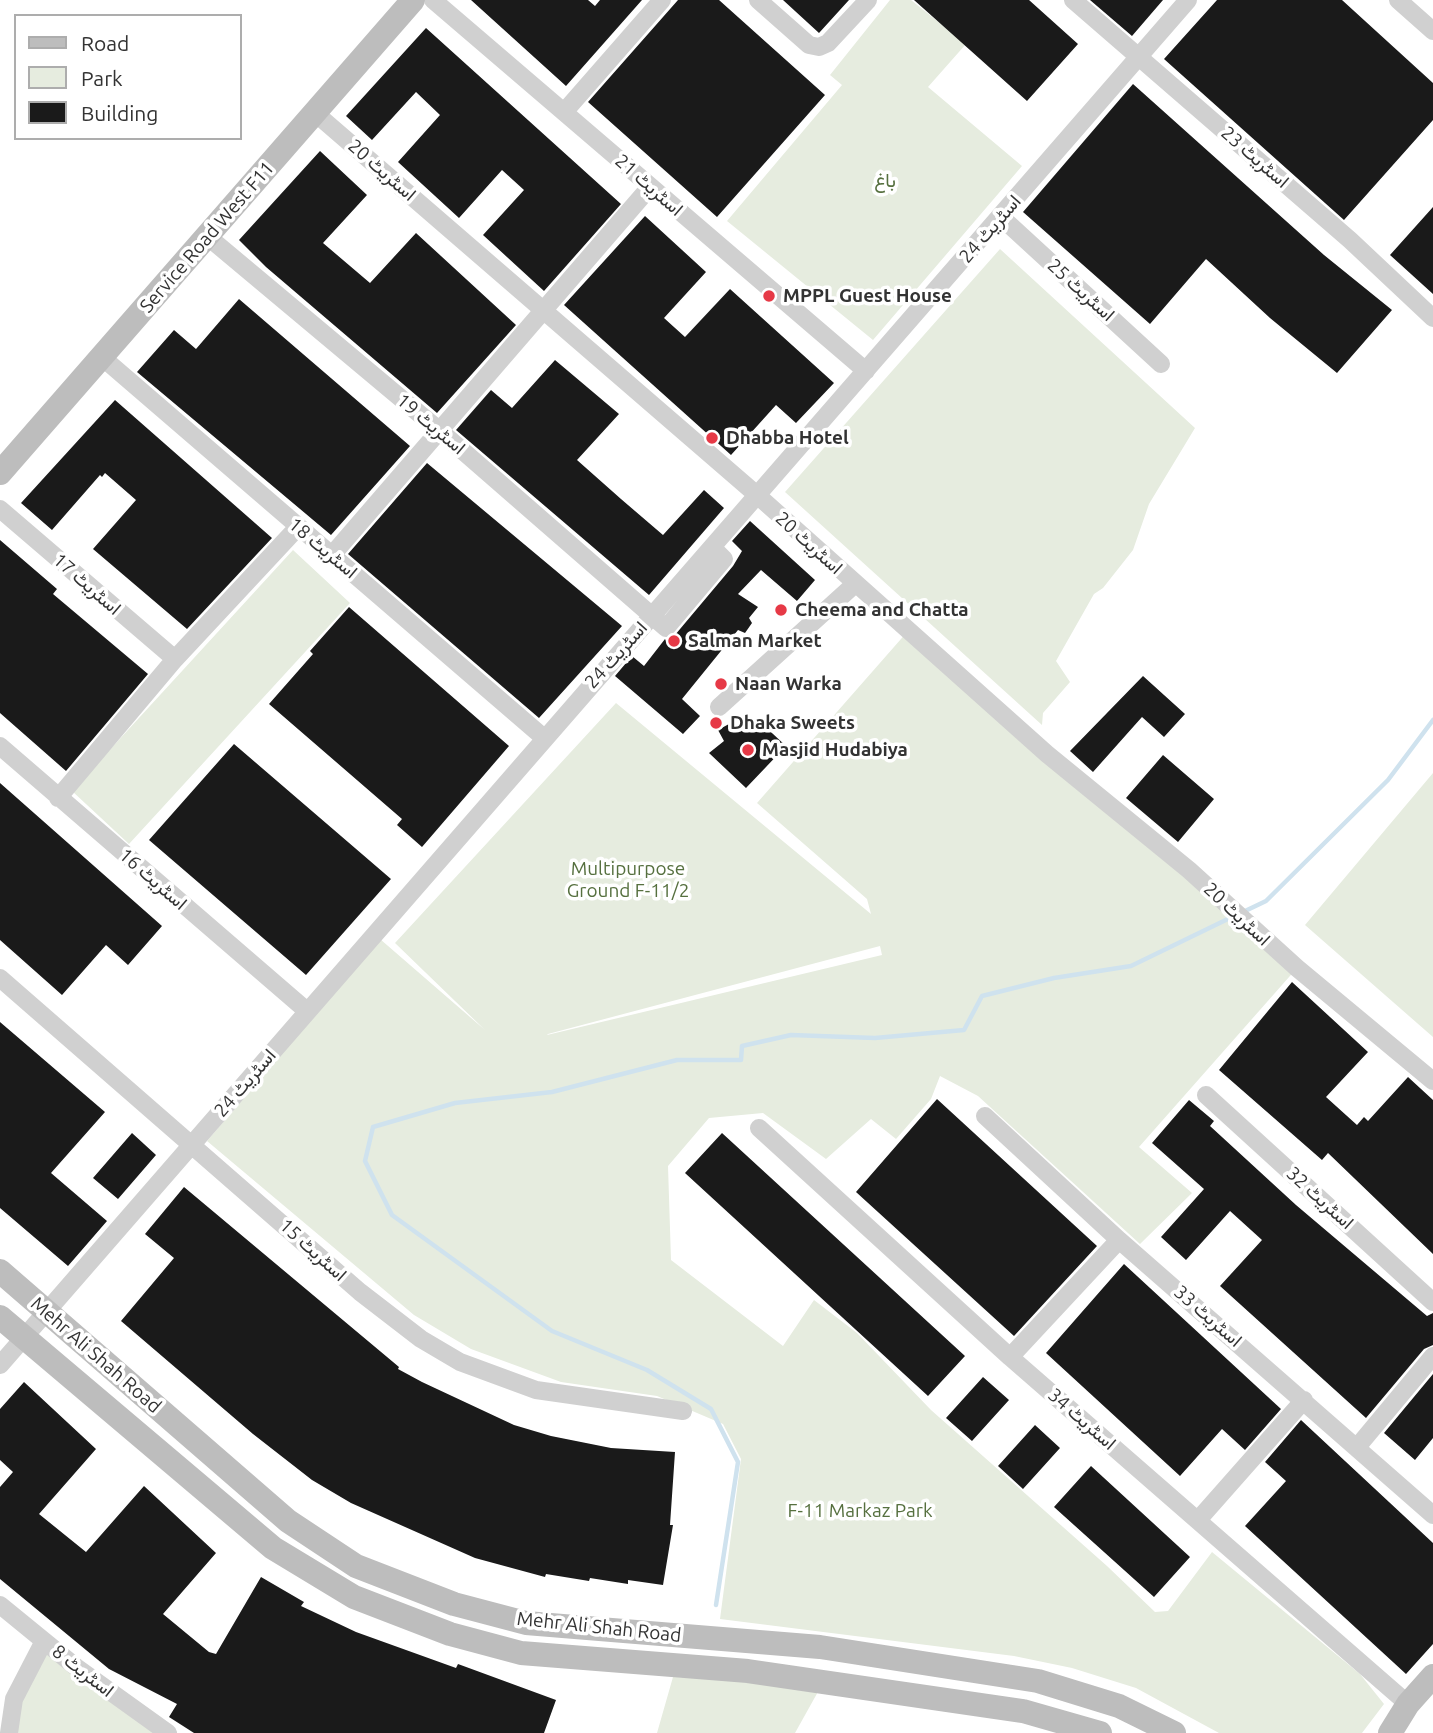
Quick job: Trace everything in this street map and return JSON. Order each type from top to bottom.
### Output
[{"type":"street","name":"Service Road West F11","points":[[0,473],[413,0]]},
{"type":"street","name":"اسٹریٹ 21","points":[[433,0],[866,371]]},
{"type":"street","points":[[565,111],[662,0]]},
{"type":"street","points":[[758,0],[809,45],[819,47],[828,43],[868,0]]},
{"type":"street","name":"اسٹریٹ 23","points":[[1073,0],[1350,240],[1433,318]]},
{"type":"street","name":"اسٹریٹ 24","points":[[0,1365],[543,737],[1001,217],[1188,0]]},
{"type":"street","points":[[1398,0],[1433,31]]},
{"type":"street","name":"اسٹریٹ 20","points":[[314,112],[757,495],[1047,754],[1189,870],[1263,938],[1433,1081]]},
{"type":"street","points":[[332,555],[650,187]]},
{"type":"street","name":"اسٹریٹ 25","points":[[1001,217],[1161,364]]},
{"type":"street","name":"اسٹریٹ 19","points":[[207,236],[653,614]]},
{"type":"street","name":"اسٹریٹ 18","points":[[103,358],[543,737]]},
{"type":"street","name":"اسٹریٹ 17","points":[[0,509],[175,659]]},
{"type":"street","points":[[58,798],[175,659],[298,527]]},
{"type":"street","points":[[719,707],[855,584]]},
{"type":"street","name":"اسٹریٹ 16","points":[[0,746],[307,1011]]},
{"type":"street","name":"اسٹریٹ 15","points":[[0,978],[380,1309],[421,1339],[460,1362],[536,1391],[682,1411]]},
{"type":"street","name":"اسٹریٹ 32","points":[[1206,1095],[1433,1301]]},
{"type":"street","name":"اسٹریٹ 33","points":[[985,1116],[1119,1240],[1358,1446],[1433,1515]]},
{"type":"street","name":"اسٹریٹ 34","points":[[759,1128],[1010,1357],[1408,1704]]},
{"type":"street","points":[[1010,1357],[1119,1240]]},
{"type":"street","name":"Mehr Ali Shah Road","points":[[0,1271],[288,1521],[356,1566],[454,1604],[526,1623],[820,1647],[1025,1678],[1119,1706],[1174,1733]]},
{"type":"street","name":"Mehr Ali Shah Road","points":[[0,1318],[273,1548],[354,1597],[450,1634],[521,1653],[748,1671],[1023,1711],[1100,1733]]},
{"type":"street","points":[[1358,1446],[1433,1356]]},
{"type":"street","points":[[1198,1520],[1304,1399]]},
{"type":"street","name":"اسٹریٹ 8","points":[[0,1605],[168,1733]]},
{"type":"street","points":[[9,1733],[14,1699],[44,1641]]},
{"type":"street","points":[[1390,1733],[1408,1704],[1433,1676]]},
{"type":"green space","name":"باغ","points":[[890,0],[911,0],[966,44],[928,87],[1022,166],[873,340],[727,221],[842,85],[830,75]]},
{"type":"green space","points":[[1000,249],[1195,428],[1149,504],[1133,550],[1103,588],[1094,594],[1056,661],[1070,682],[1043,713],[1042,725],[785,492]]},
{"type":"green space","points":[[293,550],[350,603],[129,844],[72,791]]},
{"type":"green space","points":[[908,631],[1297,968],[1139,1147],[1192,1193],[1140,1244],[978,1096],[940,1076],[931,1099],[896,1139],[871,1119],[826,1159],[763,1113],[709,1118],[668,1166],[671,1260],[783,1346],[814,1300],[857,1333],[931,1410],[1155,1612],[1168,1611],[1212,1552],[1360,1674],[1384,1704],[1362,1733],[1219,1733],[1136,1688],[1072,1668],[1014,1656],[720,1619],[741,1459],[723,1424],[657,1396],[561,1382],[471,1349],[414,1315],[207,1141],[380,939],[485,1030],[395,943],[616,703],[871,914],[867,899],[757,803]],"holes":[[[880,946],[882,955],[547,1035]]]},
{"type":"green space","points":[[1433,773],[1433,1037],[1305,925]]},
{"type":"green space","points":[[44,1641],[158,1733],[9,1733]]},
{"type":"green space","points":[[673,1677],[824,1681],[795,1733],[657,1733]]},
{"type":"building","points":[[471,0],[588,0],[595,6],[600,0],[642,0],[566,86]]},
{"type":"building","points":[[678,0],[719,0],[825,95],[717,217],[588,102]]},
{"type":"building","points":[[783,0],[849,0],[819,33]]},
{"type":"building","points":[[914,0],[1029,0],[1078,44],[1027,101]]},
{"type":"building","points":[[1090,0],[1163,0],[1132,36]]},
{"type":"building","points":[[1217,0],[1342,0],[1433,83],[1433,120],[1344,220],[1164,59]]},
{"type":"building","points":[[426,28],[621,204],[544,291],[483,235],[524,190],[502,170],[459,218],[398,162],[440,115],[416,92],[372,140],[346,116]]},
{"type":"building","points":[[1133,84],[1324,255],[1392,310],[1337,373],[1270,318],[1206,259],[1150,324],[1023,212]]},
{"type":"building","points":[[320,151],[367,195],[323,243],[370,283],[416,233],[516,325],[437,413],[266,267],[239,240]]},
{"type":"building","points":[[1433,207],[1433,294],[1390,255]]},
{"type":"building","points":[[645,216],[706,272],[664,318],[685,337],[730,289],[834,383],[796,423],[776,405],[731,455],[564,305]]},
{"type":"building","points":[[239,299],[410,446],[331,535],[137,372],[174,330],[196,349]]},
{"type":"building","points":[[555,360],[619,414],[577,460],[621,499],[663,535],[704,490],[724,508],[649,595],[456,430],[491,390],[512,408]]},
{"type":"building","points":[[115,400],[272,538],[187,629],[93,549],[136,500],[105,473],[102,477],[100,475],[52,530],[21,503]]},
{"type":"building","points":[[427,463],[622,626],[539,718],[348,554]]},
{"type":"building","points":[[750,521],[815,580],[797,601],[761,570],[738,594],[758,607],[749,618],[752,623],[745,633],[738,630],[682,699],[700,716],[683,734],[615,676],[632,656],[644,666],[665,639],[667,643],[675,635],[733,566],[742,551],[732,541]]},
{"type":"building","points":[[0,540],[57,589],[53,594],[148,674],[66,771],[0,713]]},
{"type":"building","points":[[349,607],[509,746],[422,847],[397,825],[402,819],[269,704],[313,654],[310,651]]},
{"type":"building","points":[[1143,676],[1185,714],[1164,737],[1142,717],[1093,772],[1070,751]]},
{"type":"building","name":"Masjid Hudabiya","points":[[749,713],[756,724],[759,721],[786,746],[746,788],[709,753],[724,741],[718,730]]},
{"type":"building","points":[[234,744],[391,879],[306,975],[149,840]]},
{"type":"building","points":[[1163,755],[1214,799],[1178,842],[1126,798]]},
{"type":"building","points":[[0,783],[162,926],[128,965],[106,945],[62,995],[0,940]]},
{"type":"building","points":[[1292,982],[1368,1052],[1326,1097],[1357,1125],[1364,1117],[1368,1121],[1408,1077],[1433,1100],[1433,1254],[1328,1153],[1322,1160],[1219,1070]]},
{"type":"building","points":[[0,1022],[105,1112],[51,1173],[107,1221],[68,1266],[0,1208]]},
{"type":"building","points":[[937,1099],[1097,1246],[1014,1336],[856,1192]]},
{"type":"building","points":[[1189,1100],[1214,1121],[1210,1126],[1296,1205],[1427,1316],[1433,1313],[1433,1345],[1424,1349],[1366,1418],[1220,1286],[1262,1240],[1230,1211],[1186,1260],[1161,1237],[1204,1189],[1152,1143]]},
{"type":"building","points":[[132,1133],[156,1155],[118,1199],[93,1178]]},
{"type":"building","points":[[722,1133],[965,1356],[928,1396],[685,1173]]},
{"type":"building","points":[[184,1187],[399,1367],[398,1369],[422,1382],[514,1425],[551,1436],[611,1448],[675,1452],[670,1525],[673,1525],[663,1585],[628,1580],[628,1584],[590,1578],[589,1581],[546,1574],[545,1577],[475,1558],[351,1503],[312,1480],[253,1434],[121,1321],[174,1258],[145,1234]]},
{"type":"building","points":[[1124,1264],[1281,1409],[1245,1450],[1222,1429],[1180,1476],[1046,1353]]},
{"type":"building","points":[[1433,1374],[1433,1438],[1415,1460],[1384,1433]]},
{"type":"building","points":[[983,1377],[1009,1400],[972,1441],[946,1418]]},
{"type":"building","points":[[24,1382],[96,1449],[39,1514],[86,1552],[144,1486],[216,1553],[163,1614],[209,1652],[216,1654],[261,1577],[304,1602],[301,1606],[356,1632],[456,1668],[458,1664],[556,1700],[544,1733],[194,1733],[169,1717],[177,1704],[109,1669],[0,1579],[0,1487],[13,1472],[0,1460],[0,1409]]},
{"type":"building","points":[[1301,1420],[1433,1543],[1433,1644],[1406,1674],[1245,1526],[1286,1481],[1265,1462]]},
{"type":"building","points":[[1035,1425],[1060,1448],[1023,1489],[998,1466]]},
{"type":"building","points":[[1091,1466],[1190,1557],[1154,1597],[1054,1507]]},
{"type":"waterway","points":[[1243,912],[1266,901],[1388,780],[1433,720]]},
{"type":"waterway","points":[[716,1605],[738,1462],[711,1409],[647,1370],[552,1331],[392,1215],[365,1161],[373,1127],[455,1103],[552,1092],[677,1060],[741,1060],[742,1046],[791,1035],[875,1038],[964,1030],[982,996],[1054,978],[1131,966],[1232,917]]},
{"type":"place","name":"MPPL Guest House","points":[[769,296]]},
{"type":"place","name":"Dhabba Hotel","points":[[712,438]]},
{"type":"place","name":"Cheema and Chatta","points":[[781,610]]},
{"type":"place","name":"Salman Market","points":[[674,641]]},
{"type":"place","name":"Naan Warka","points":[[721,684]]},
{"type":"place","name":"Dhaka Sweets","points":[[716,723]]},
{"type":"place","name":"Masjid Hudabiya","points":[[748,750]]},
{"type":"park label","name":"Multipurpose Ground F-11/2","points":[[628,880]]},
{"type":"park label","name":"F-11 Markaz Park","points":[[860,1511]]}]
